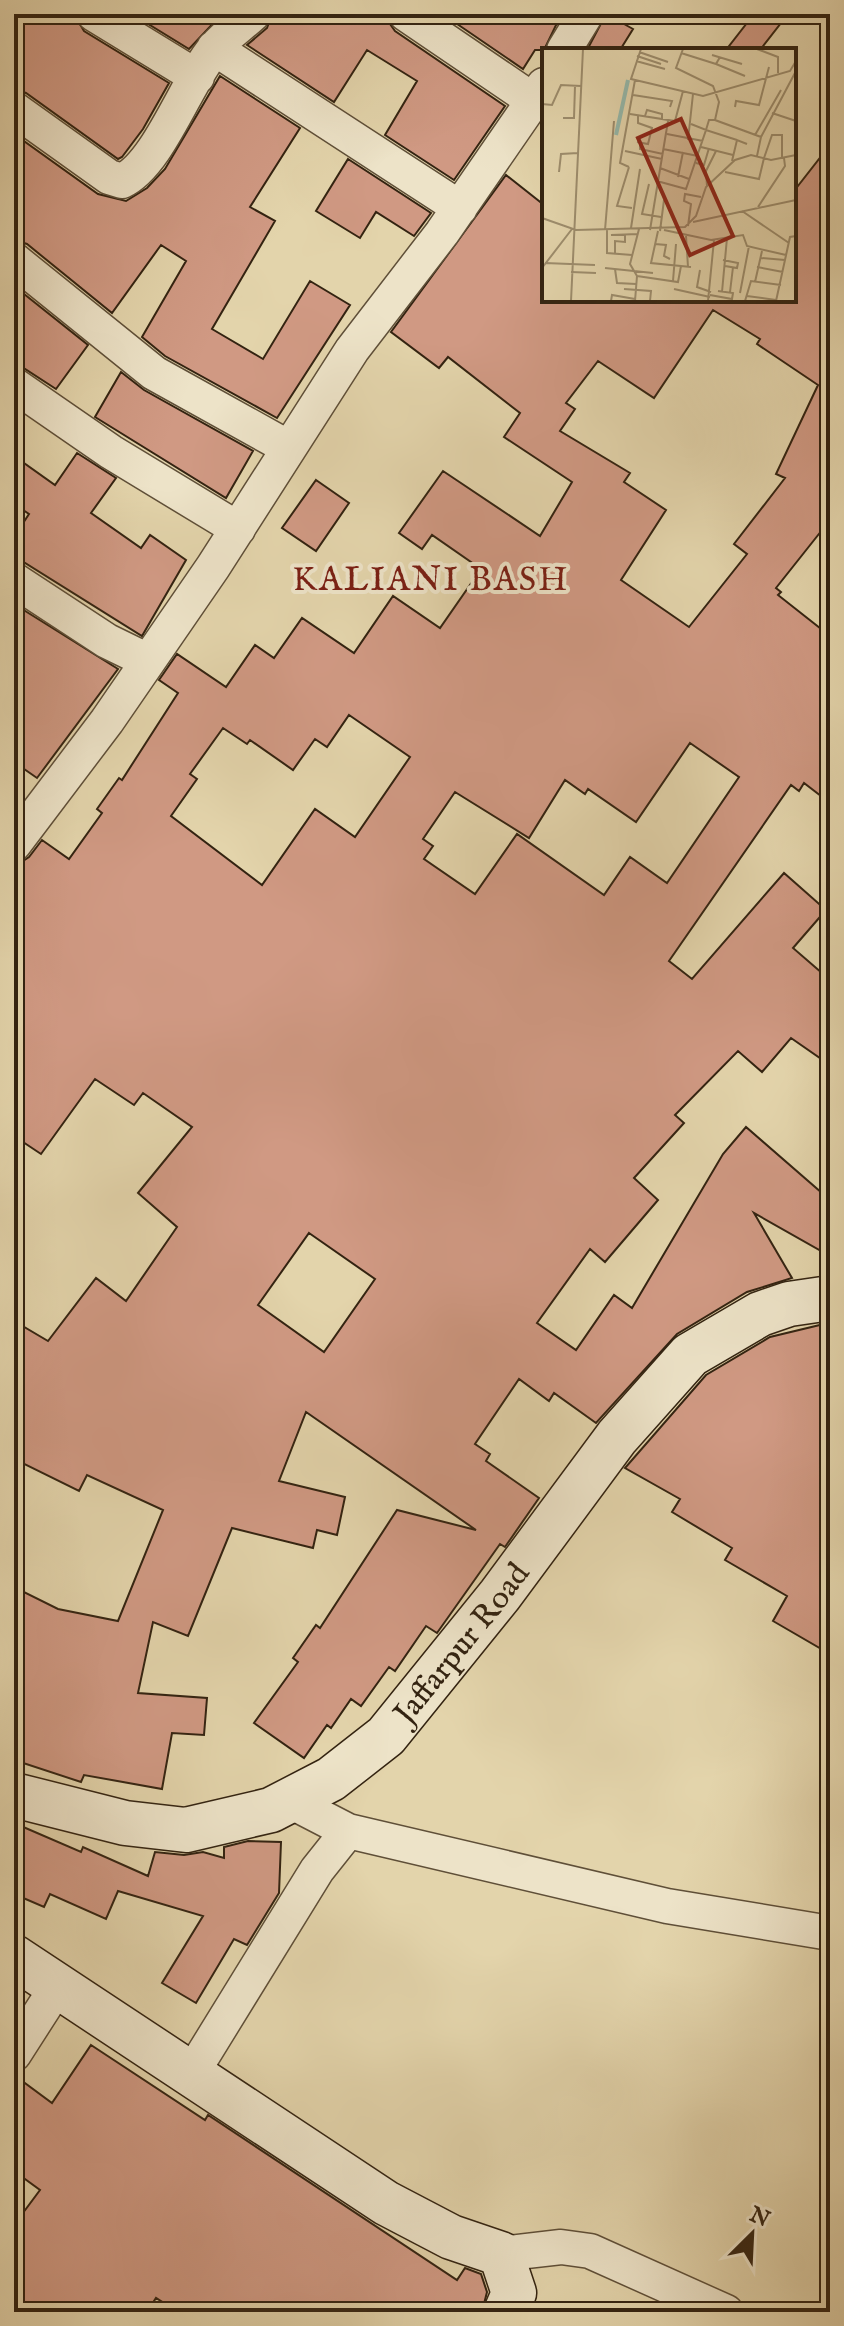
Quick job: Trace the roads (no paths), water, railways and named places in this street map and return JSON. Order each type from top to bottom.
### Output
[{"type":"street","points":[[94,14],[206,62],[460,208]]},
{"type":"street","points":[[14,109],[109,177],[122,181],[132,177],[152,151],[206,62],[253,14]]},
{"type":"street","points":[[14,844],[148,661],[238,529],[352,350],[460,208],[539,93],[406,14]]},
{"type":"street","points":[[565,48],[586,14]]},
{"type":"street","points":[[14,260],[154,373],[289,448]]},
{"type":"street","points":[[14,385],[111,452],[238,529]]},
{"type":"street","points":[[14,580],[107,641],[148,661]]},
{"type":"street","name":"Jaffarpur Road","points":[[14,1795],[125,1823],[171,1830],[271,1810],[331,1779],[386,1736],[500,1595],[617,1437],[690,1355],[760,1314],[789,1304],[830,1298]]},
{"type":"street","points":[[290,1801],[348,1831],[667,1906],[830,1933]]},
{"type":"street","points":[[190,2076],[317,1870],[348,1831]]},
{"type":"street","points":[[14,1957],[386,2203],[451,2237],[501,2254],[561,2247],[590,2251],[726,2312]]},
{"type":"street","points":[[14,2054],[57,1987]]},
{"type":"street","points":[[501,2254],[514,2293],[506,2312]]},
{"type":"district","name":"KALIANI BASH","points":[[431,578]]}]
